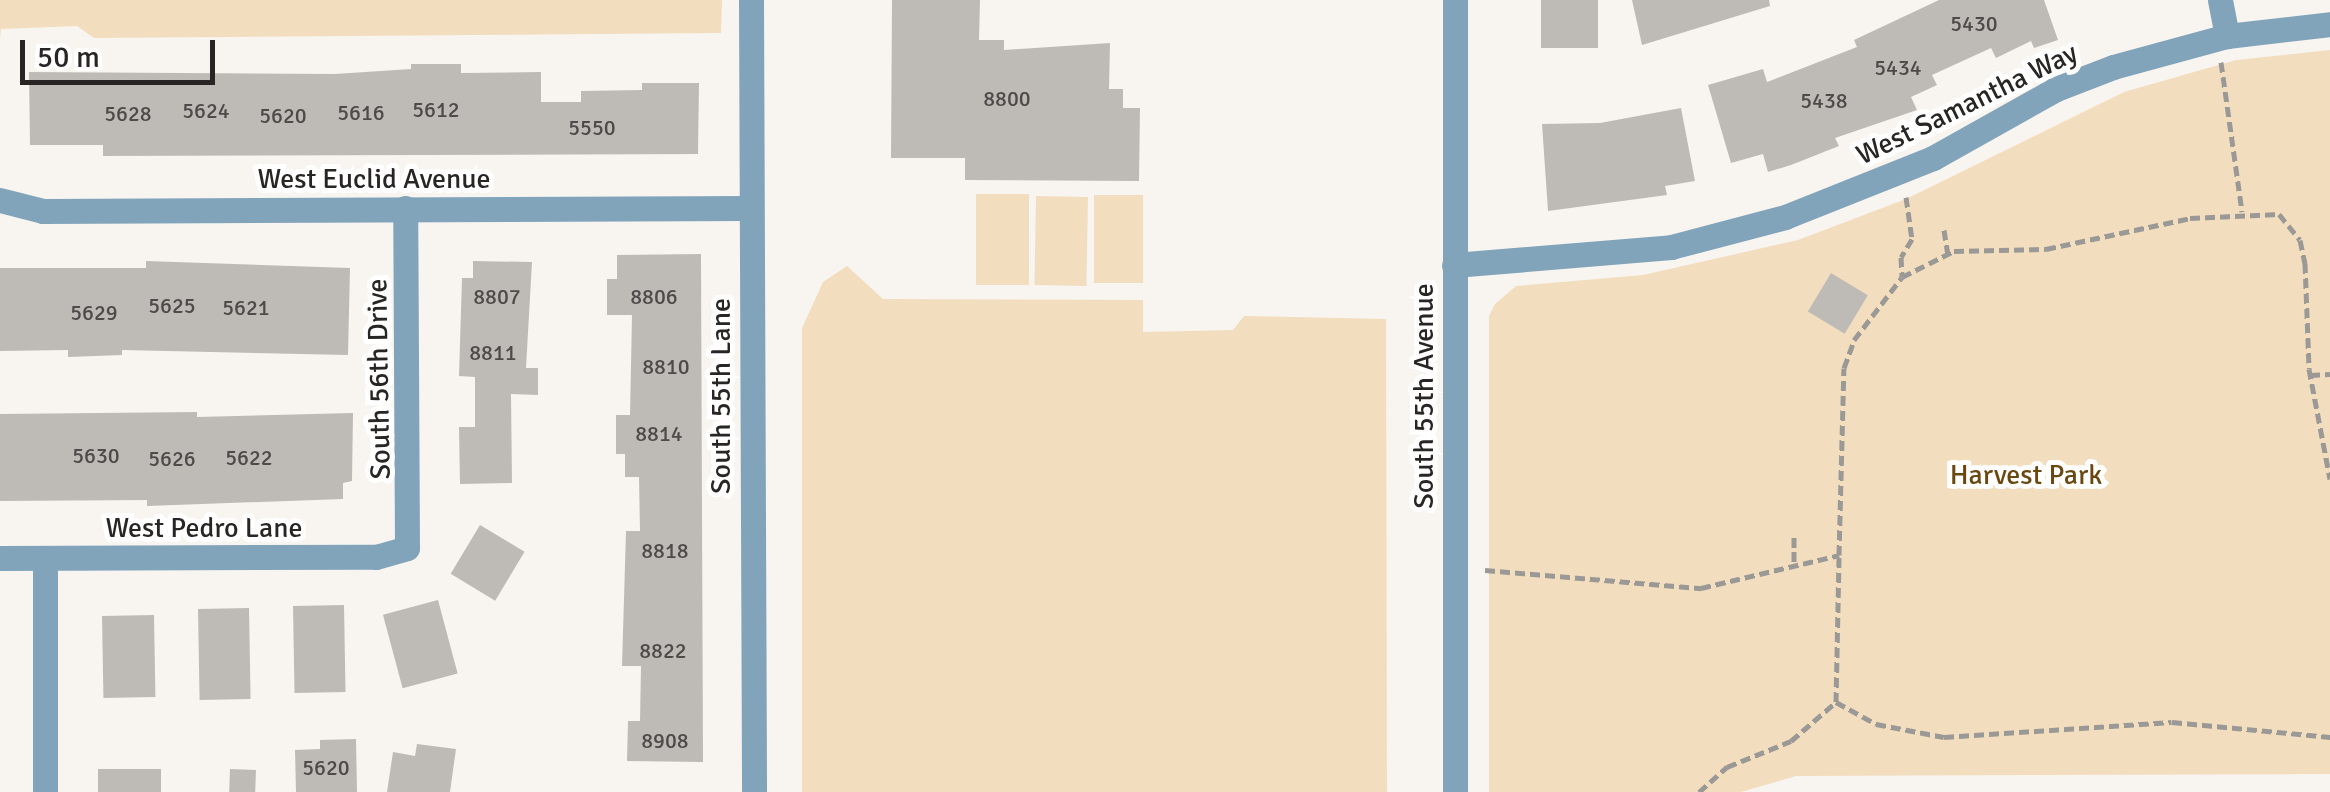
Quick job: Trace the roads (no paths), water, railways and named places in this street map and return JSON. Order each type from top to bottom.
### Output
[{"type":"street","name":"South 55th Lane","points":[[751,0],[754,792]]},
{"type":"street","name":"South 55th Avenue","points":[[1455,0],[1455,792]]},
{"type":"street","points":[[2220,0],[2224,47]]},
{"type":"street","name":"West Samantha Way","points":[[1454,265],[1652,250],[1785,218],[1933,158],[2056,90],[2330,24]]},
{"type":"street","name":"West Euclid Avenue","points":[[0,200],[43,212],[750,208]]},
{"type":"street","name":"South 56th Drive","points":[[405,208],[407,548]]},
{"type":"street","name":"West Pedro Lane","points":[[0,558],[376,557],[407,548]]},
{"type":"street","points":[[45,558],[45,792]]},
{"type":"park label","name":"Harvest Park","points":[[2026,475]]}]
